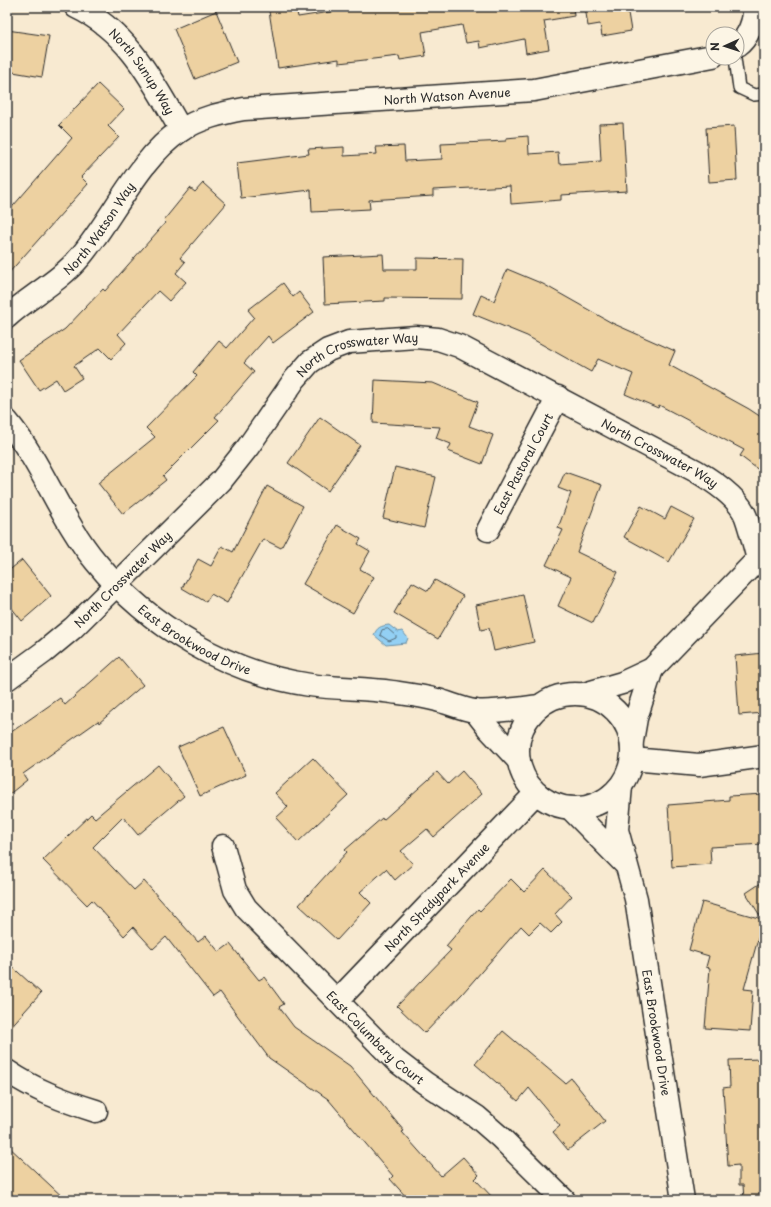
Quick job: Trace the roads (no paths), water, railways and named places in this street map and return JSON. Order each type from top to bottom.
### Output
[{"type":"street","name":"North Sunup Way","points":[[76,7],[106,25],[128,46],[151,78],[181,130]]},
{"type":"street","points":[[745,38],[750,31],[754,7]]},
{"type":"street","name":"North Watson Avenue","points":[[181,130],[218,114],[244,109],[534,90],[705,58]]},
{"type":"street","name":"North Watson Way","points":[[7,316],[59,277],[79,258],[104,227],[142,168],[161,146],[181,130]]},
{"type":"street","name":"North Crosswater Way","points":[[7,679],[44,652],[73,628],[221,481],[248,447],[295,378],[310,362],[328,350],[349,342],[416,337],[438,339],[459,346],[696,471],[715,483],[732,498],[746,516],[761,558]]},
{"type":"street","name":"East Pastoral Court","points":[[488,530],[558,398]]},
{"type":"street","name":"East Brookwood Drive","points":[[7,421],[33,459],[75,534],[95,562],[116,585],[153,617],[194,644],[261,674],[308,685],[391,692],[434,699],[475,711],[540,706]]},
{"type":"street","points":[[652,669],[636,718],[628,773],[621,786],[607,799],[590,807],[570,808],[552,804],[536,793],[525,778],[519,761],[518,746],[522,731],[529,717],[540,706],[553,698],[568,694],[584,694],[622,683],[652,669],[761,558]]},
{"type":"street","points":[[584,694],[601,700],[615,710],[626,724],[632,750]]},
{"type":"street","points":[[475,711],[489,729],[519,761]]},
{"type":"street","points":[[632,750],[699,764],[764,756]]},
{"type":"street","name":"East Brookwood Drive","points":[[621,786],[617,830],[636,899],[683,1200]]},
{"type":"street","name":"North Shadypark Avenue","points":[[337,1000],[536,793]]},
{"type":"street","name":"East Brookwood Drive","points":[[570,808],[626,865]]},
{"type":"street","name":"East Columbary Court","points":[[223,846],[235,890],[246,908],[395,1060],[425,1083],[476,1117],[500,1137],[564,1200]]},
{"type":"street","points":[[7,1071],[42,1092],[63,1101],[96,1111]]},
{"type":"lane","points":[[738,66],[739,88],[754,95],[764,94]]},
{"type":"water","points":[[389,625],[398,632],[402,631],[408,638],[406,643],[386,645],[374,635],[376,630],[380,627]]}]
